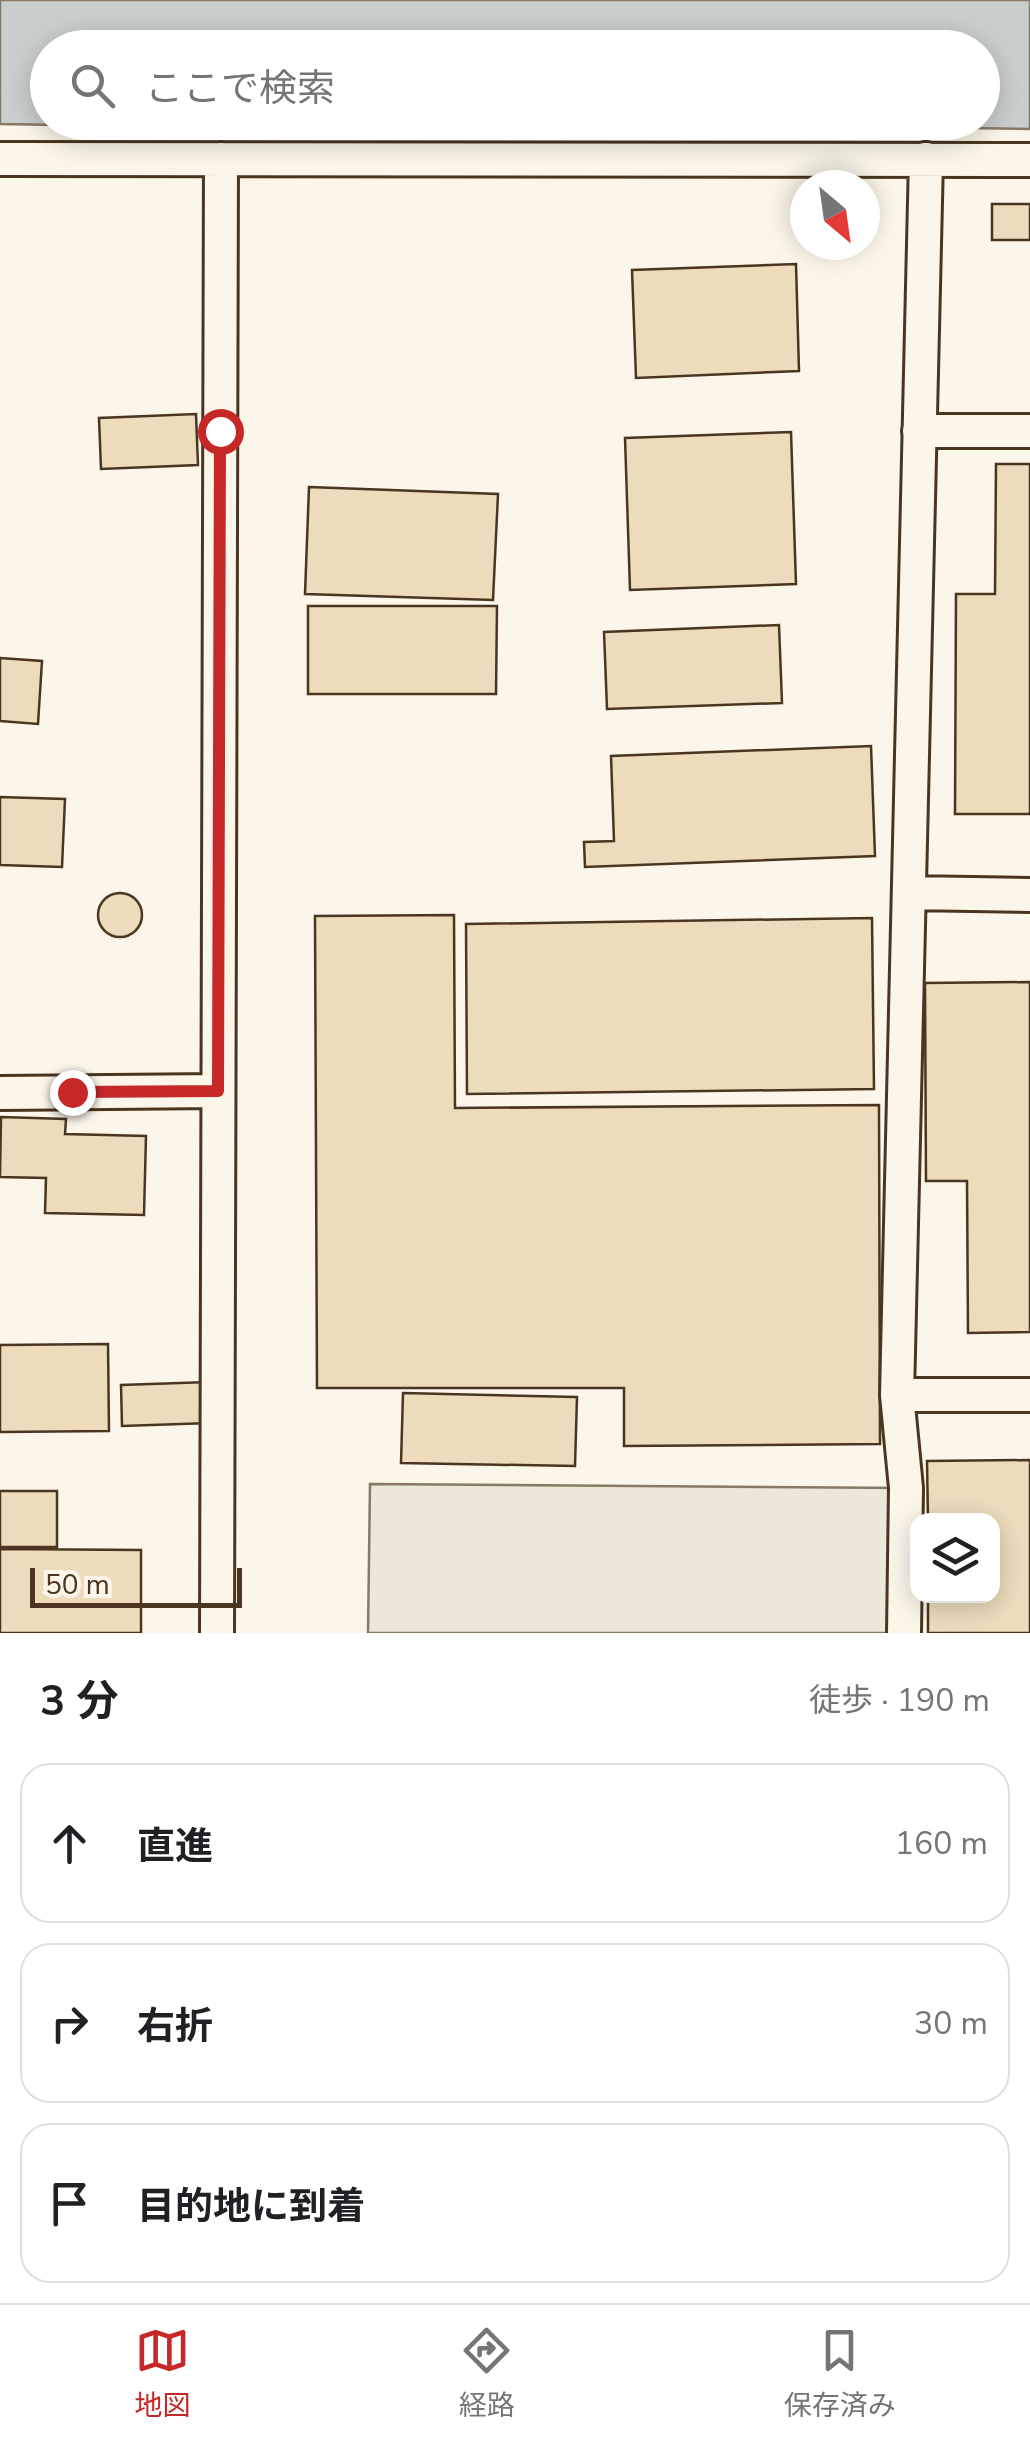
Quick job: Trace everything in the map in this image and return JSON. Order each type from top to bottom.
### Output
[{"type":"street","points":[[0,159],[1030,160]]},
{"type":"street","points":[[217,1633],[220,159]]},
{"type":"street","points":[[904,1633],[906,1488],[897,1396],[926,160]]},
{"type":"street","points":[[919,432],[1030,431]]},
{"type":"street","points":[[908,893],[1030,895]]},
{"type":"street","points":[[0,1092],[218,1091]]},
{"type":"street","points":[[897,1396],[1030,1395]]},
{"type":"shaded area","points":[[0,0],[1030,0],[1030,129],[1000,129],[1000,30],[30,30],[30,124],[0,124]]},
{"type":"shaded area","points":[[370,1484],[906,1488],[904,1633],[368,1633]]},
{"type":"building","points":[[992,204],[1030,204],[1030,240],[992,240]]},
{"type":"building","points":[[796,264],[799,371],[636,378],[632,270]]},
{"type":"building","points":[[196,414],[198,465],[101,469],[99,418]]},
{"type":"building","points":[[791,432],[796,584],[630,590],[625,438]]},
{"type":"building","points":[[996,464],[1030,464],[1030,814],[955,814],[956,594],[995,594]]},
{"type":"building","points":[[309,487],[498,494],[493,600],[305,594]]},
{"type":"building","points":[[308,606],[497,606],[496,694],[308,694]]},
{"type":"building","points":[[779,625],[782,703],[607,709],[604,632]]},
{"type":"building","points":[[0,658],[42,661],[38,724],[0,721]]},
{"type":"building","points":[[871,746],[875,856],[585,867],[584,842],[614,841],[611,756]]},
{"type":"building","points":[[0,797],[65,799],[62,867],[0,865]]},
{"type":"building","points":[[120,893],[136,899],[142,915],[136,931],[120,937],[104,931],[98,915],[104,899]]},
{"type":"building","points":[[454,915],[455,1108],[879,1105],[880,1444],[624,1446],[624,1388],[317,1388],[315,916]]},
{"type":"building","points":[[872,918],[874,1089],[467,1094],[466,924]]},
{"type":"building","points":[[1030,982],[1030,1332],[968,1333],[967,1181],[926,1181],[925,983]]},
{"type":"building","points":[[1,1117],[66,1119],[65,1134],[146,1136],[144,1215],[45,1213],[46,1178],[0,1177]]},
{"type":"building","points":[[108,1344],[109,1431],[0,1432],[0,1345]]},
{"type":"building","points":[[209,1382],[210,1423],[122,1426],[121,1385]]},
{"type":"building","points":[[403,1393],[577,1397],[575,1466],[401,1463]]},
{"type":"building","points":[[1030,1460],[1030,1633],[928,1633],[928,1603],[1000,1603],[1000,1513],[928,1513],[927,1461]]},
{"type":"building","points":[[0,1491],[57,1491],[57,1547],[0,1547]]},
{"type":"building","points":[[0,1549],[141,1550],[141,1633],[0,1633]]},
{"type":"route","points":[[72,1092],[218,1091],[220,431]]}]
